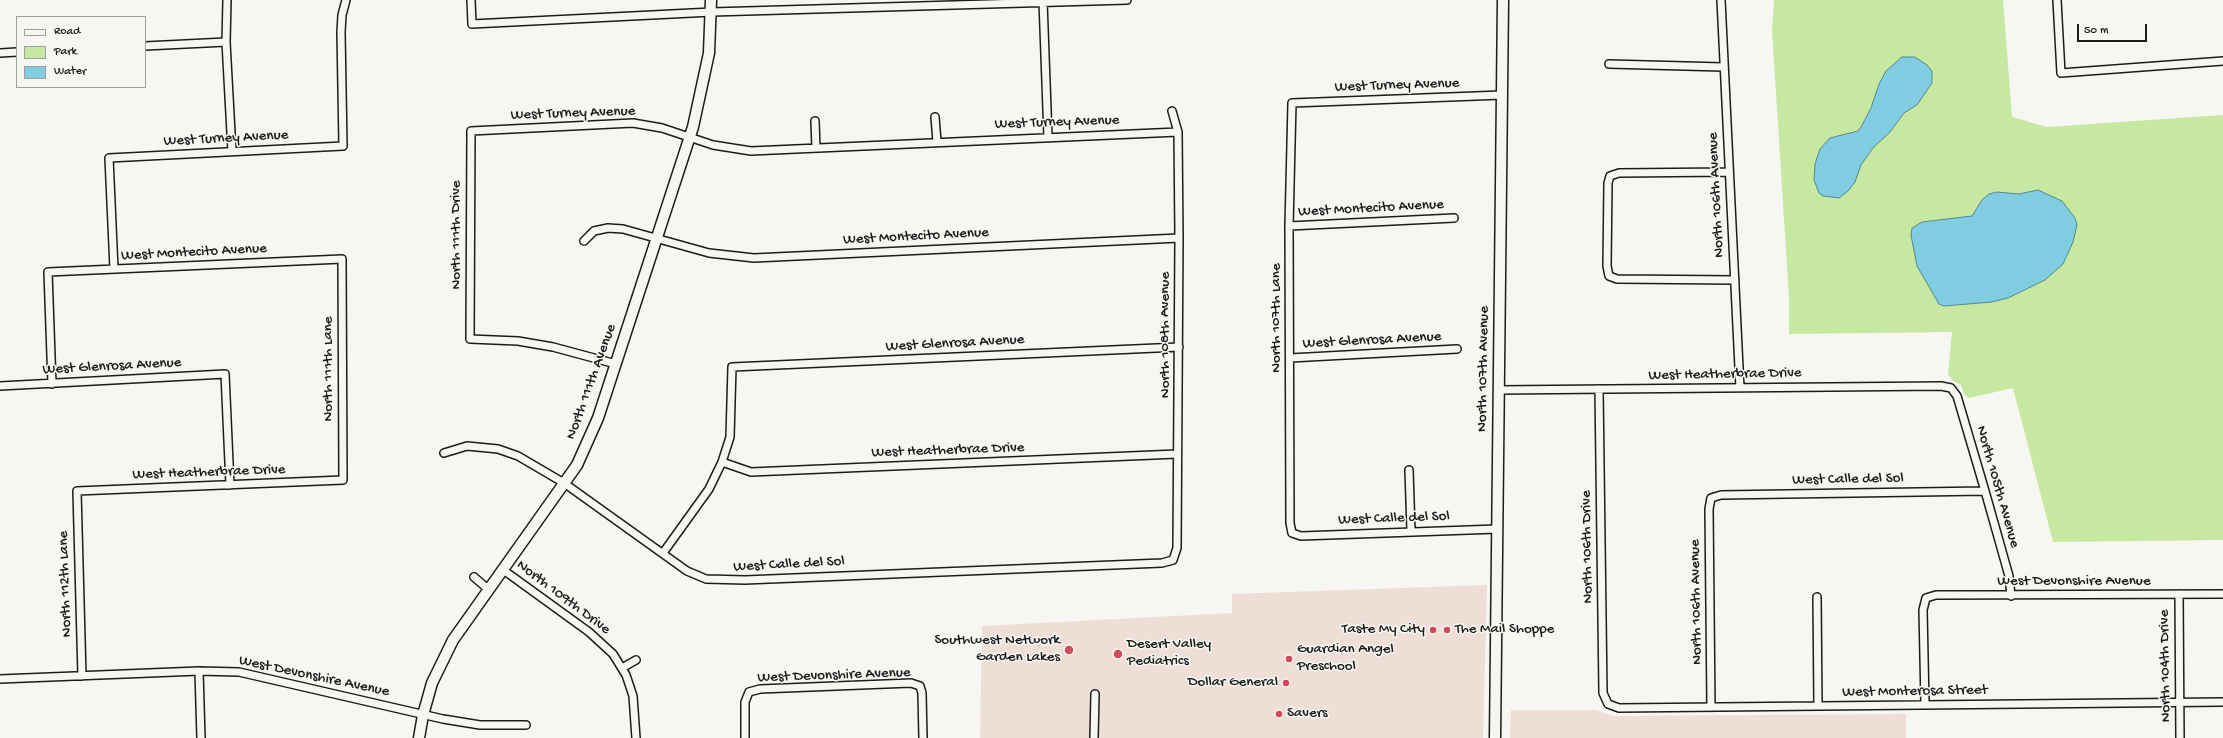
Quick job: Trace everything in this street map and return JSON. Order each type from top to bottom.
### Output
[{"type":"street","points":[[227,0],[226,42],[232,151]]},
{"type":"street","name":"West Turney Avenue","points":[[114,269],[109,158],[344,146],[341,32],[342,15],[346,0]]},
{"type":"street","points":[[471,0],[472,24],[712,12],[1127,0]]},
{"type":"street","name":"North 111th Avenue","points":[[419,738],[423,715],[432,683],[445,656],[465,622],[577,465],[588,441],[616,364],[690,136],[709,53],[712,12],[711,0]]},
{"type":"street","name":"North 107th Avenue","points":[[1495,738],[1503,0]]},
{"type":"street","name":"North 106th Avenue","points":[[1721,0],[1728,172],[1740,388]]},
{"type":"street","points":[[2057,0],[2061,73],[2223,61]]},
{"type":"street","points":[[1043,2],[1048,136]]},
{"type":"street","points":[[146,46],[226,42]]},
{"type":"street","points":[[0,53],[16,52]]},
{"type":"street","points":[[1610,64],[1630,66],[1723,67]]},
{"type":"street","name":"West Turney Avenue","points":[[1292,102],[1502,95]]},
{"type":"street","name":"North 107th Lane","points":[[1292,102],[1289,226],[1290,523],[1292,532]]},
{"type":"street","name":"North 108th Avenue","points":[[1172,111],[1178,132],[1179,238],[1177,548],[1173,560]]},
{"type":"street","points":[[936,117],[937,142]]},
{"type":"street","points":[[816,121],[816,148]]},
{"type":"street","name":"West Turney Avenue","points":[[471,131],[634,123],[662,128],[690,136],[713,145],[751,151],[1048,136],[1178,132]]},
{"type":"street","name":"North 111th Drive","points":[[471,131],[470,339],[518,341],[548,346],[616,364]]},
{"type":"street","points":[[1728,172],[1620,173],[1610,176],[1608,183],[1607,266],[1609,276],[1617,279],[1735,280]]},
{"type":"street","name":"West Montecito Avenue","points":[[1289,226],[1454,218]]},
{"type":"street","name":"West Montecito Avenue","points":[[584,241],[594,231],[608,228],[622,229],[716,255],[754,258],[1179,238]]},
{"type":"street","name":"West Montecito Avenue","points":[[52,384],[48,272],[342,259]]},
{"type":"street","name":"North 111th Lane","points":[[342,259],[343,480]]},
{"type":"street","name":"West Glenrosa Avenue","points":[[722,462],[730,437],[732,367],[1179,347]]},
{"type":"street","name":"West Glenrosa Avenue","points":[[1290,358],[1457,349]]},
{"type":"street","name":"West Glenrosa Avenue","points":[[0,386],[225,374],[230,485]]},
{"type":"street","name":"West Heatherbrae Drive","points":[[1498,390],[1941,386],[1951,388]]},
{"type":"street","name":"North 105th Avenue","points":[[1951,388],[1957,396],[1985,491],[2009,576],[2011,596]]},
{"type":"street","name":"North 106th Drive","points":[[1599,389],[1603,693],[1608,704]]},
{"type":"street","name":"West Calle del Sol","points":[[444,453],[467,446],[498,449],[518,456],[564,483],[687,570],[706,579],[723,581],[1162,563],[1173,560]]},
{"type":"street","name":"West Heatherbrae Drive","points":[[722,462],[751,472],[1177,454]]},
{"type":"street","points":[[663,553],[709,489],[722,462]]},
{"type":"street","points":[[1409,470],[1411,531]]},
{"type":"street","name":"West Heatherbrae Drive","points":[[77,491],[343,480]]},
{"type":"street","name":"North 112th Lane","points":[[77,491],[82,676]]},
{"type":"street","name":"West Calle del Sol","points":[[1711,498],[1720,494],[1985,491]]},
{"type":"street","name":"North 106th Avenue","points":[[1711,498],[1709,509],[1711,707]]},
{"type":"street","name":"West Calle del Sol","points":[[1292,532],[1301,536],[1497,529]]},
{"type":"street","name":"North 109th Drive","points":[[502,569],[605,645],[622,668],[634,701],[636,738]]},
{"type":"street","points":[[474,577],[488,589]]},
{"type":"street","name":"North 104th Drive","points":[[2179,594],[2180,738]]},
{"type":"street","name":"West Devonshire Avenue","points":[[1924,704],[1923,610],[1926,598],[1936,596],[2223,594]]},
{"type":"street","points":[[1817,598],[1818,706]]},
{"type":"street","points":[[622,668],[636,660]]},
{"type":"street","points":[[199,671],[201,738]]},
{"type":"street","name":"West Devonshire Avenue","points":[[0,679],[199,671],[258,675],[423,715],[480,725],[526,725]]},
{"type":"street","name":"West Devonshire Avenue","points":[[745,738],[744,702],[749,692],[760,689],[911,683],[920,686],[922,693],[923,738]]},
{"type":"street","points":[[1094,738],[1095,694]]},
{"type":"street","name":"West Monterosa Street","points":[[1608,704],[1620,708],[2223,702]]},
{"type":"shaded area","points":[[1487,585],[1483,738],[980,738],[982,626],[1232,613],[1232,594]]},
{"type":"shaded area","points":[[1511,710],[1595,710],[1614,716],[1906,714],[1906,738],[1510,738]]},
{"type":"green space","points":[[1774,0],[2003,0],[2012,117],[2047,127],[2223,115],[2223,540],[2053,542],[2013,388],[1969,398],[1964,394],[1961,385],[1953,381],[1948,374],[1952,332],[1789,334],[1789,298],[1772,30]]},
{"type":"water","points":[[1902,57],[1915,57],[1927,65],[1932,71],[1932,83],[1917,105],[1904,113],[1890,132],[1873,148],[1861,165],[1855,182],[1848,191],[1839,198],[1823,196],[1819,193],[1814,180],[1815,164],[1820,149],[1830,138],[1858,131],[1871,108],[1879,84],[1886,71]]},
{"type":"water","points":[[2038,190],[2062,201],[2075,218],[2077,225],[2073,242],[2063,264],[2045,280],[2008,298],[1992,302],[1944,306],[1939,304],[1917,266],[1911,235],[1912,228],[1922,222],[1972,216],[1982,200],[1989,194],[1997,192],[2019,194]]},
{"type":"place","name":"Taste My City","points":[[1433,630]]},
{"type":"place","name":"The Mail Shoppe","points":[[1447,630]]},
{"type":"place","name":"Southwest Network Garden Lakes","points":[[1069,650]]},
{"type":"place","name":"Desert Valley Pediatrics","points":[[1118,654]]},
{"type":"place","name":"Guardian Angel Preschool","points":[[1289,659]]},
{"type":"place","name":"Dollar General","points":[[1286,683]]},
{"type":"place","name":"Savers","points":[[1279,714]]}]
